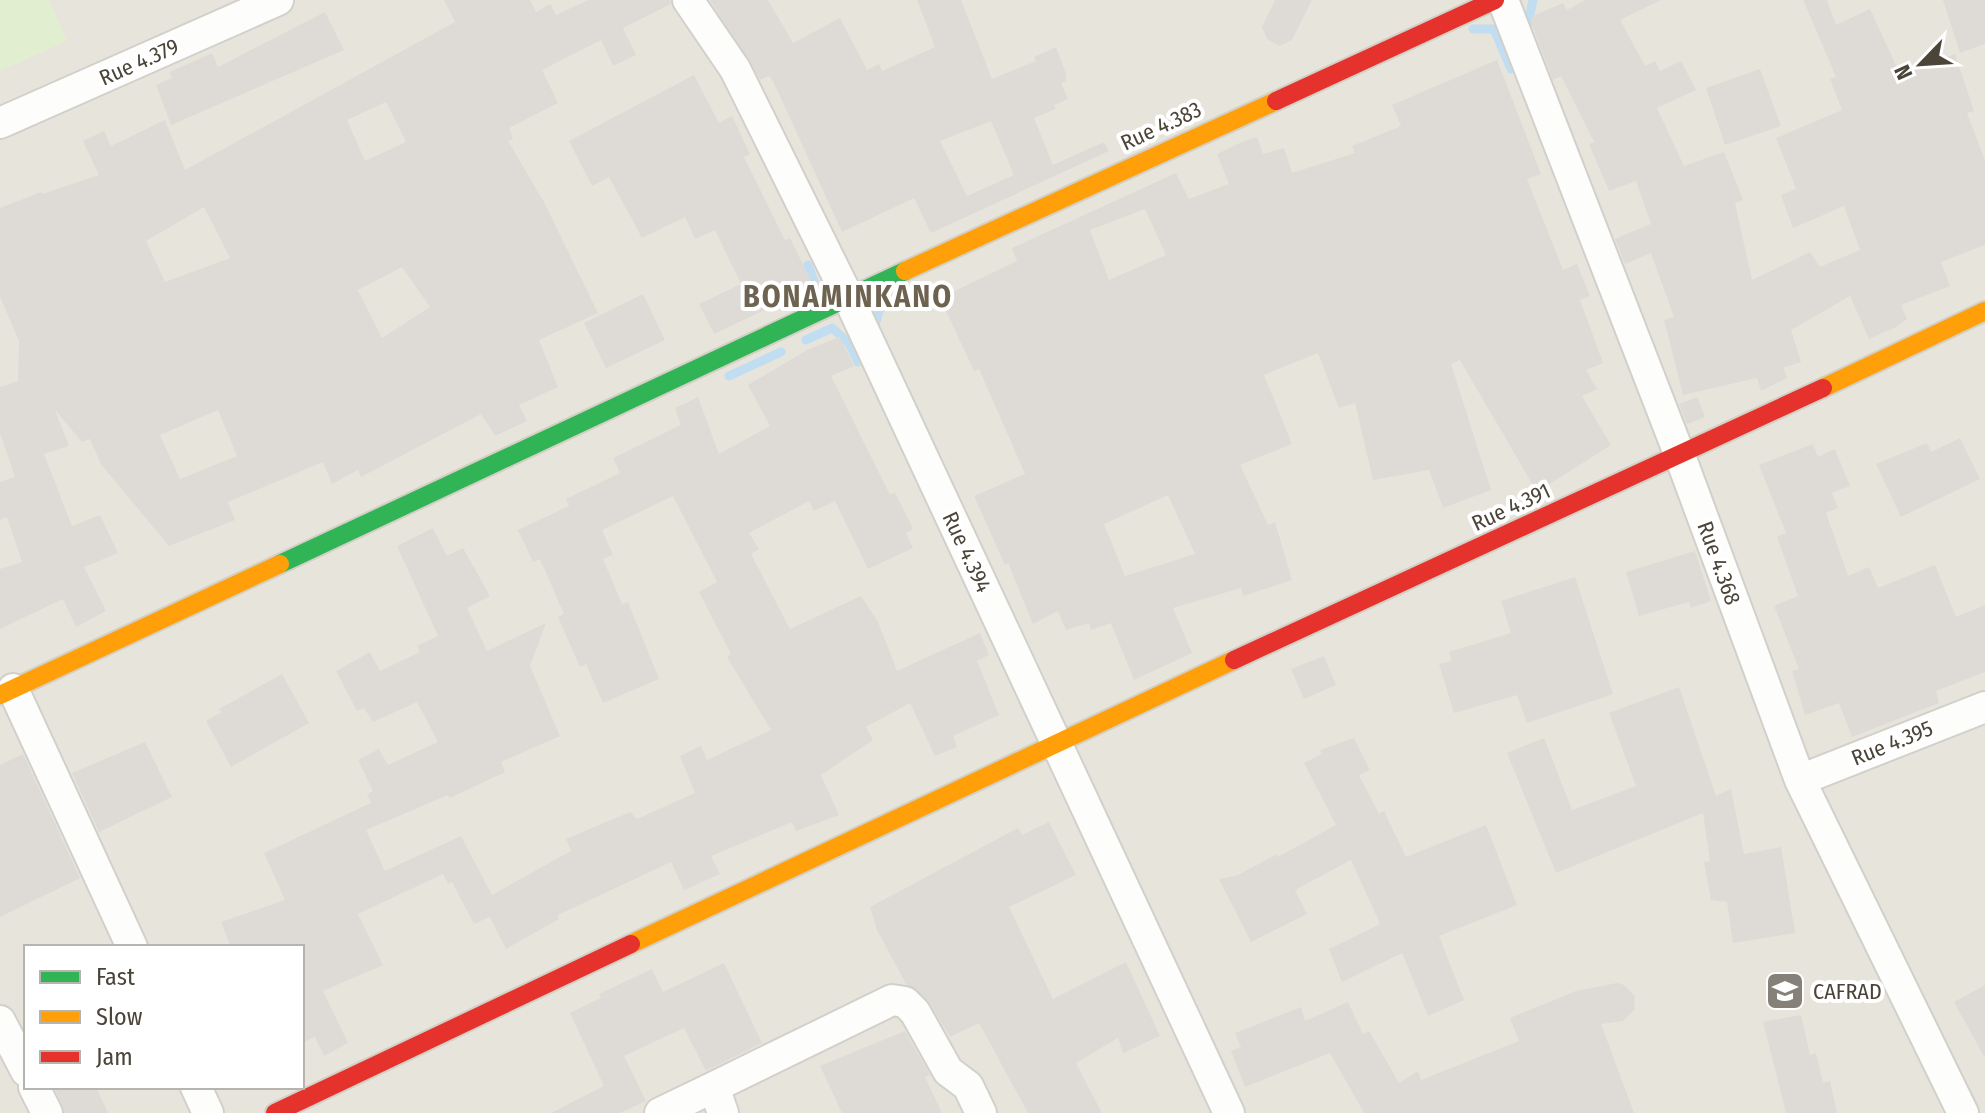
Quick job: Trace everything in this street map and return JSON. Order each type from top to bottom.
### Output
[{"type":"street","name":"Rue 4.394","points":[[688,0],[735,69],[848,297],[1229,1113]]},
{"type":"street","name":"Rue 4.383","points":[[7,692],[848,297],[1495,0]]},
{"type":"street","name":"Rue 4.368","points":[[1503,0],[1680,456],[1800,780],[1963,1113]]},
{"type":"street","name":"Rue 4.379","points":[[0,123],[273,1]]},
{"type":"street","name":"Rue 4.391","points":[[275,1113],[1056,742],[1680,456],[1985,311]]},
{"type":"street","points":[[7,692],[131,945]]},
{"type":"street","name":"Rue 4.395","points":[[1800,780],[1985,707]]},
{"type":"street","points":[[660,1113],[719,1100],[892,1000],[905,1002],[915,1012],[948,1071],[968,1086],[981,1113]]},
{"type":"street","points":[[0,1021],[24,1067]]},
{"type":"street","points":[[35,1089],[47,1113]]},
{"type":"street","points":[[197,1089],[208,1113]]},
{"type":"shaded area","points":[[0,0],[1985,0],[1985,1113],[0,1113]]},
{"type":"green space","points":[[0,0],[49,0],[67,41],[0,71]]},
{"type":"building","points":[[444,0],[530,0],[536,12],[550,4],[556,15],[588,0],[670,0],[671,4],[623,28],[636,55],[613,66],[601,40],[542,70],[558,103],[509,128],[513,139],[508,141],[544,202],[598,313],[539,340],[558,387],[519,405],[527,421],[495,436],[481,414],[361,477],[358,470],[332,484],[323,462],[228,502],[235,520],[169,546],[101,464],[90,439],[82,442],[55,410],[69,446],[44,454],[72,526],[100,515],[118,553],[84,567],[106,611],[76,627],[63,599],[0,629],[0,569],[22,562],[7,517],[0,520],[0,482],[15,477],[0,433],[0,387],[18,381],[19,341],[0,297],[0,208],[99,175],[83,141],[104,131],[111,146],[165,120],[185,170],[455,22]],"holes":[[[386,102],[406,142],[365,161],[347,120]],[[204,207],[230,258],[165,282],[146,241]],[[402,267],[430,307],[382,338],[358,290]],[[218,410],[237,456],[180,479],[160,435]]]},
{"type":"building","points":[[710,0],[768,0],[793,43],[840,18],[867,70],[879,64],[882,71],[935,47],[917,0],[961,0],[992,79],[1036,61],[1034,57],[1056,47],[1065,71],[1066,81],[1061,83],[1068,99],[1054,105],[1056,109],[1034,118],[1053,165],[1104,142],[1109,151],[931,233],[914,198],[842,232],[773,81],[769,76],[760,80]],"holes":[[[991,121],[1014,175],[967,196],[940,141]]]},
{"type":"building","points":[[1275,0],[1312,0],[1292,40],[1279,46],[1267,39],[1262,27]]},
{"type":"building","points":[[1585,0],[1661,0],[1620,20],[1645,66],[1655,61],[1660,71],[1681,61],[1696,90],[1657,108],[1684,166],[1724,152],[1743,200],[1735,203],[1752,280],[1810,252],[1820,267],[1860,250],[1844,206],[1793,228],[1781,195],[1796,189],[1776,138],[1842,110],[1830,79],[1836,77],[1803,0],[1827,0],[1836,25],[1870,9],[1900,74],[1955,54],[1974,111],[1967,113],[1985,160],[1985,245],[1941,262],[1950,286],[1901,305],[1907,319],[1896,327],[1869,339],[1850,296],[1791,330],[1801,362],[1783,368],[1787,378],[1761,391],[1757,378],[1683,395],[1664,320],[1674,317],[1651,253],[1625,264],[1615,239],[1651,224],[1636,181],[1609,191],[1589,144],[1594,142],[1561,76],[1553,80],[1531,22],[1533,16],[1563,3],[1567,10]]},
{"type":"building","points":[[1943,0],[1985,0],[1985,44],[1960,53]]},
{"type":"building","points":[[325,12],[344,50],[171,125],[156,85],[172,78],[170,72],[212,53],[218,67]]},
{"type":"building","points":[[1497,60],[1541,174],[1527,179],[1563,270],[1577,264],[1590,296],[1580,300],[1603,363],[1586,370],[1597,389],[1582,396],[1611,445],[1537,492],[1460,360],[1451,364],[1491,490],[1443,508],[1429,470],[1373,480],[1355,403],[1339,408],[1318,353],[1264,375],[1292,444],[1240,465],[1268,525],[1275,522],[1292,580],[1243,596],[1241,588],[1173,608],[1192,653],[1134,680],[1111,623],[1091,630],[1089,623],[1066,630],[1058,611],[1033,624],[1008,563],[1005,565],[974,496],[1025,474],[979,369],[974,371],[940,298],[1017,261],[1012,248],[1176,173],[1189,199],[1229,184],[1217,154],[1244,141],[1257,137],[1263,154],[1284,148],[1292,173],[1355,153],[1352,146],[1401,126],[1392,105]],"holes":[[[1145,209],[1166,255],[1109,280],[1090,230]],[[1168,495],[1195,554],[1125,576],[1104,524]]]},
{"type":"building","points":[[1760,69],[1781,126],[1725,145],[1706,88]]},
{"type":"building","points":[[694,75],[719,123],[732,116],[750,154],[744,157],[785,240],[790,238],[812,283],[806,286],[807,290],[714,334],[699,304],[741,284],[715,230],[695,239],[685,217],[642,238],[609,177],[592,186],[569,141]]},
{"type":"building","points":[[643,294],[665,340],[606,368],[584,323]]},
{"type":"building","points":[[840,337],[854,366],[831,376],[890,495],[895,492],[913,529],[906,533],[913,548],[868,569],[835,501],[814,511],[809,501],[749,533],[759,549],[751,554],[790,629],[861,596],[878,622],[897,671],[980,633],[989,655],[977,661],[999,715],[953,736],[957,747],[935,756],[910,703],[866,727],[873,740],[821,775],[839,815],[796,831],[792,822],[711,856],[720,874],[684,890],[671,862],[558,915],[559,919],[506,949],[490,917],[474,924],[452,882],[448,884],[443,874],[358,914],[383,965],[323,991],[348,1043],[324,1056],[315,1037],[304,1042],[304,945],[230,945],[221,922],[285,900],[264,853],[371,803],[367,794],[373,791],[358,760],[379,749],[388,765],[438,742],[417,702],[373,722],[364,708],[357,711],[336,671],[370,652],[380,671],[420,652],[417,646],[438,636],[397,546],[433,528],[447,556],[463,548],[490,596],[467,608],[487,651],[546,623],[530,666],[560,736],[501,762],[505,772],[450,798],[448,795],[366,830],[385,871],[461,836],[492,895],[571,851],[566,839],[630,812],[637,819],[695,793],[680,756],[701,746],[707,760],[771,730],[727,657],[731,654],[699,592],[717,582],[673,496],[602,530],[613,555],[603,559],[622,604],[628,602],[659,679],[603,703],[586,664],[580,667],[558,617],[564,614],[540,559],[533,562],[518,530],[569,506],[566,499],[620,473],[613,458],[681,425],[675,408],[698,397],[719,454],[770,426],[748,385],[807,350]]},
{"type":"building","points":[[1697,397],[1705,417],[1687,424],[1679,404]]},
{"type":"building","points":[[1960,438],[1980,479],[1901,517],[1876,464],[1927,443],[1931,452]]},
{"type":"building","points":[[1813,444],[1818,457],[1835,449],[1850,486],[1832,493],[1838,508],[1826,513],[1848,576],[1869,567],[1878,588],[1935,565],[1956,617],[1985,605],[1985,672],[1936,691],[1939,703],[1852,737],[1839,703],[1805,715],[1792,671],[1799,669],[1774,606],[1798,596],[1777,537],[1786,533],[1759,465]]},
{"type":"building","points":[[1695,551],[1711,601],[1691,608],[1689,602],[1639,616],[1626,572]]},
{"type":"building","points":[[1575,577],[1613,694],[1527,723],[1517,695],[1454,713],[1439,664],[1452,661],[1449,652],[1511,633],[1501,601]]},
{"type":"building","points":[[1324,656],[1336,685],[1304,699],[1291,669]]},
{"type":"building","points":[[282,674],[309,723],[231,767],[206,721],[222,712],[219,709]]},
{"type":"building","points":[[1679,687],[1716,796],[1731,789],[1744,854],[1781,847],[1795,933],[1733,943],[1727,902],[1711,900],[1704,862],[1710,861],[1703,813],[1556,873],[1507,753],[1544,738],[1572,810],[1636,786],[1609,713]]},
{"type":"building","points":[[1354,738],[1370,770],[1359,775],[1379,814],[1384,811],[1406,857],[1486,825],[1517,905],[1439,936],[1464,1000],[1428,1016],[1402,953],[1342,982],[1329,949],[1380,924],[1351,860],[1295,890],[1307,914],[1251,942],[1219,879],[1236,876],[1277,854],[1278,857],[1336,825],[1304,763],[1322,754],[1320,750]]},
{"type":"building","points":[[145,742],[172,797],[99,832],[72,773]]},
{"type":"building","points":[[23,754],[80,878],[0,917],[0,765]]},
{"type":"building","points":[[1049,822],[1076,875],[1009,907],[1053,999],[1126,962],[1160,1036],[1123,1053],[1118,1038],[1076,1063],[1102,1113],[1028,1113],[979,1023],[950,1037],[928,1000],[906,984],[877,930],[870,907],[1018,828],[1022,835]]},
{"type":"building","points":[[724,963],[762,1043],[706,1071],[684,1028],[624,1056],[646,1101],[620,1113],[551,1113],[604,1086],[570,1013],[601,998],[599,994],[652,969],[663,992]]},
{"type":"building","points":[[1617,983],[1624,985],[1635,996],[1634,1010],[1623,1021],[1601,1024],[1634,1113],[1364,1113],[1330,1053],[1245,1087],[1231,1051],[1241,1047],[1235,1033],[1301,1007],[1305,1021],[1348,1002],[1363,1034],[1369,1031],[1399,1083],[1418,1071],[1421,1080],[1519,1041],[1510,1018],[1576,991]]},
{"type":"building","points":[[1985,985],[1985,1058],[1954,1002]]},
{"type":"building","points":[[1801,1015],[1810,1055],[1816,1053],[1823,1083],[1830,1081],[1837,1113],[1786,1113],[1763,1022]]},
{"type":"building","points":[[905,1031],[930,1075],[925,1077],[942,1113],[842,1113],[820,1066]]},
{"type":"building","points":[[55,1089],[97,1089],[108,1113],[65,1113]]},
{"type":"waterway","points":[[1526,32],[1533,0]]},
{"type":"waterway","points":[[1473,29],[1494,29],[1511,69]]},
{"type":"waterway","points":[[808,265],[814,281],[810,295]]},
{"type":"waterway","points":[[874,328],[881,305]]},
{"type":"waterway","points":[[806,340],[832,328],[849,343],[858,362]]},
{"type":"waterway","points":[[729,376],[781,352]]},
{"type":"traffic: fast","points":[[280,564],[905,271]]},
{"type":"traffic: slow","points":[[905,271],[1276,101]]},
{"type":"traffic: slow","points":[[1823,388],[1985,311]]},
{"type":"traffic: slow","points":[[0,695],[280,564]]},
{"type":"traffic: slow","points":[[631,944],[1234,660]]},
{"type":"traffic: jam","points":[[1276,101],[1495,0]]},
{"type":"traffic: jam","points":[[1234,660],[1823,388]]},
{"type":"traffic: jam","points":[[275,1113],[631,944]]},
{"type":"place","name":"CAFRAD","points":[[1785,991]]},
{"type":"district","name":"BONAMINKANO","points":[[848,297]]}]
